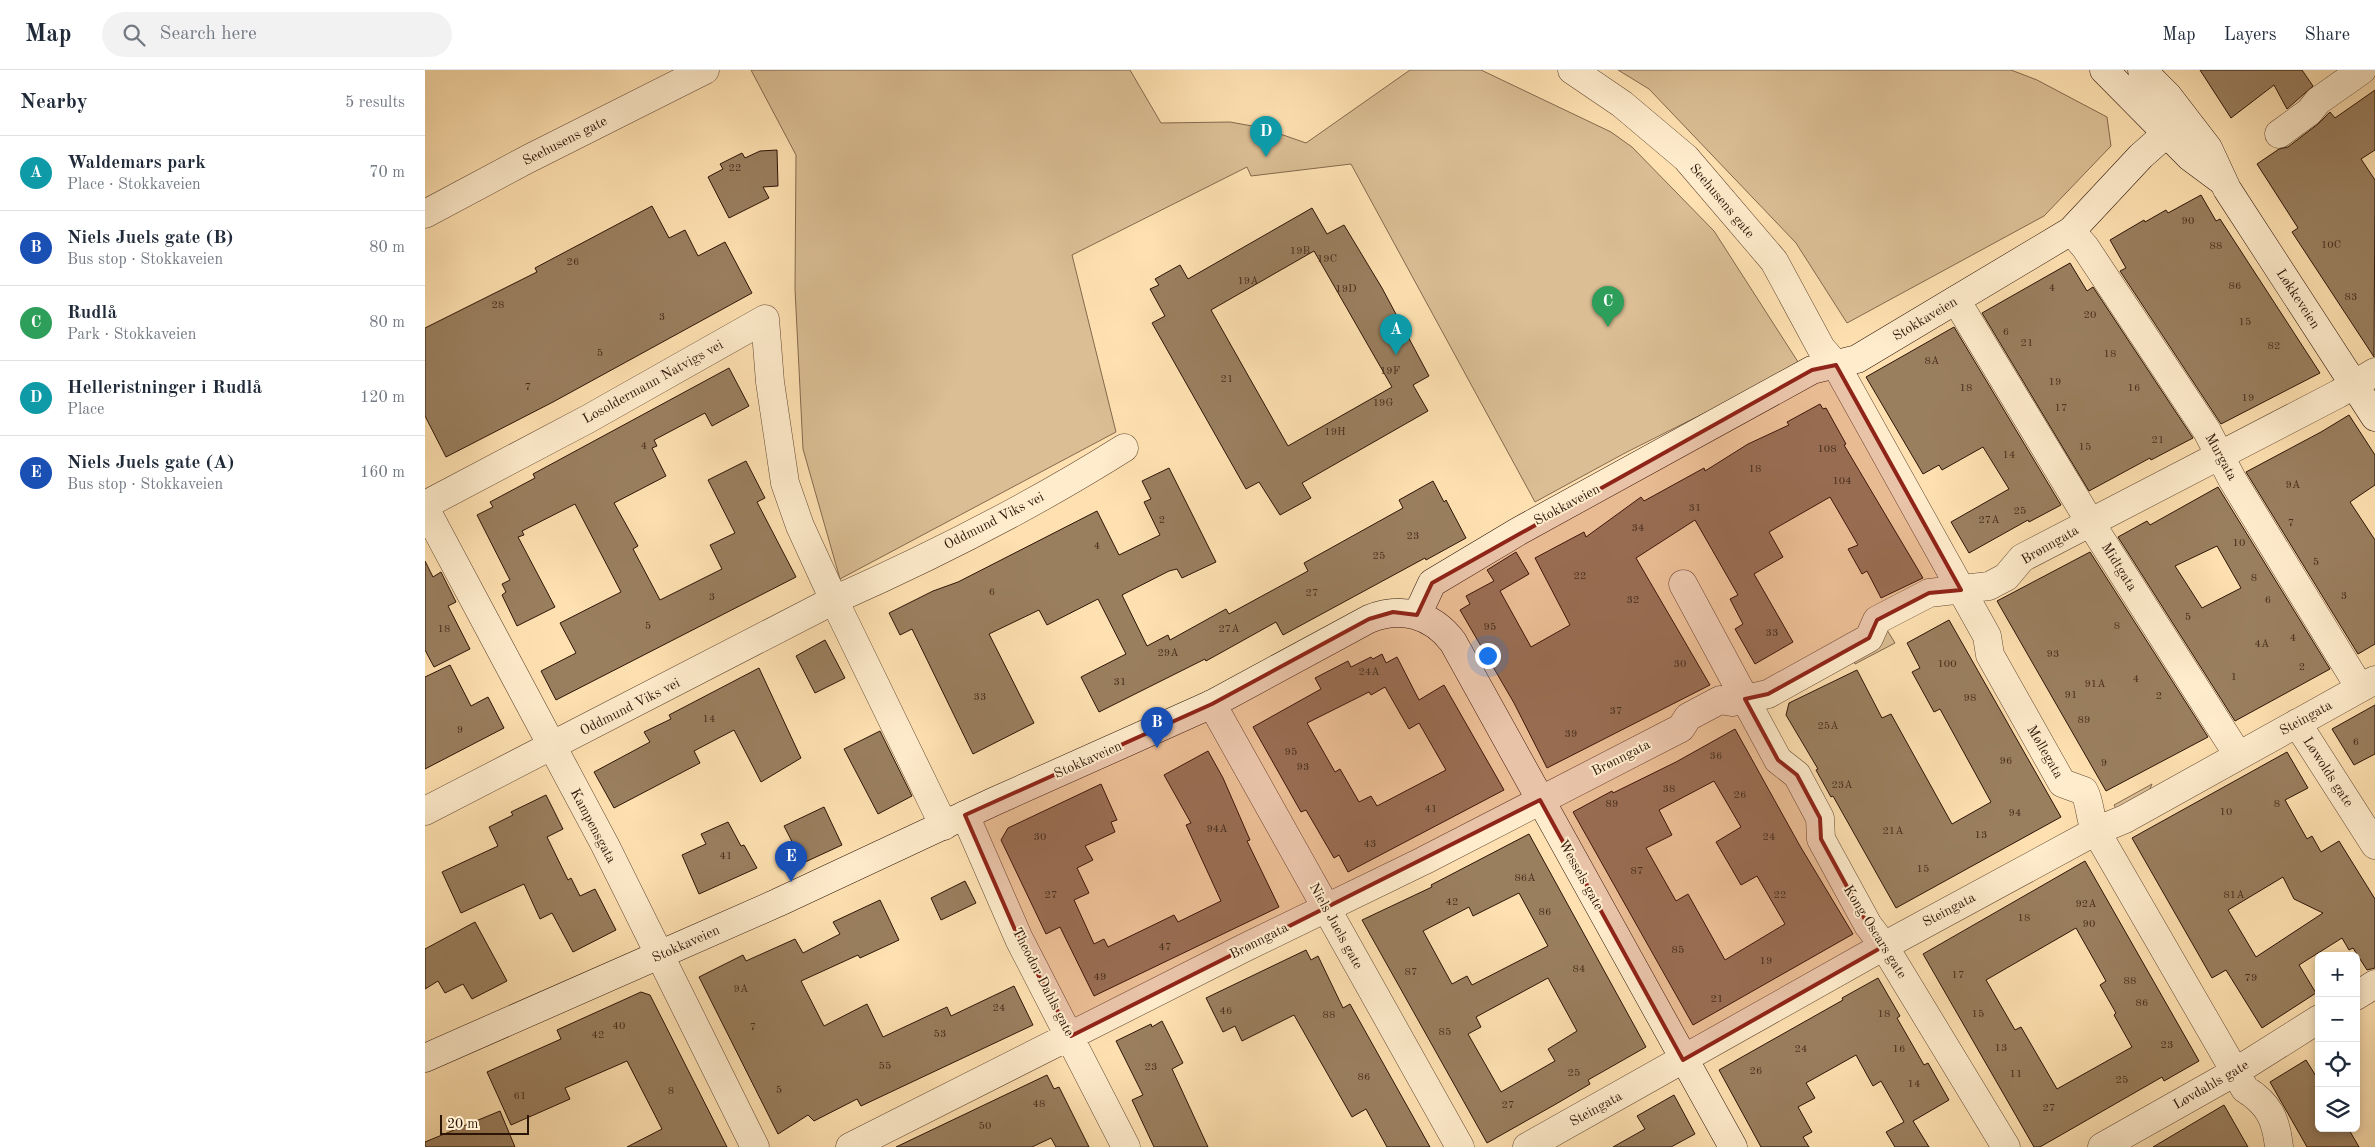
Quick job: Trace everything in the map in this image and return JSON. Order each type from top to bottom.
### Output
[{"type":"street","name":"Seehusens gate","points":[[425,214],[528,159],[705,70]]},
{"type":"street","name":"Seehusens gate","points":[[1572,70],[1621,104],[1686,158],[1774,261],[1821,348],[1836,365]]},
{"type":"street","name":"Løkkeveien","points":[[2104,70],[2190,157],[2222,181]]},
{"type":"street","name":"Løkkeveien","points":[[2142,70],[2168,96],[2208,148],[2222,181],[2365,378],[2375,417]]},
{"type":"street","points":[[2279,134],[2309,112],[2318,102],[2362,70]]},
{"type":"street","name":"Stokkaveien","points":[[425,1058],[660,956],[1212,704],[1369,620],[1393,612],[1417,614],[1432,583],[1486,550],[1812,370],[1857,359],[2071,231],[2141,156],[2167,133]]},
{"type":"street","name":"Murgata","points":[[2071,231],[2085,247],[2207,432],[2219,455],[2368,684]]},
{"type":"street","name":"Midtgata","points":[[1956,300],[2090,522],[2238,754]]},
{"type":"street","name":"Losoldermann Natvigs vei","points":[[425,507],[604,410],[765,319],[779,448],[785,483],[801,526],[834,600]]},
{"type":"street","name":"Møllegata","points":[[1836,365],[1987,636],[1991,655],[2062,783],[2084,791],[2090,801],[2091,822],[2245,1090],[2262,1100],[2277,1126],[2279,1147]]},
{"type":"street","name":"Brønngata","points":[[850,1147],[1326,907],[1423,861],[1681,728],[1688,717],[1720,700],[1732,702],[1768,694],[1869,638],[1877,620],[1929,593],[1989,586],[2005,577],[2022,558],[2365,378]]},
{"type":"street","name":"Oddmund Viks vei","points":[[425,811],[834,600],[877,581],[1003,517],[1058,488],[1124,448]]},
{"type":"street","name":"Kampensgata","points":[[425,507],[551,747],[605,845],[755,1147]]},
{"type":"street","name":"Kong Oscars gate","points":[[1683,584],[1778,760],[1797,775],[1820,818],[1821,839],[1868,925],[1884,946],[2006,1147]]},
{"type":"street","points":[[834,600],[876,685],[955,820]]},
{"type":"street","name":"Wessels gate","points":[[1417,614],[1438,625],[1453,642],[1683,1060],[1733,1147]]},
{"type":"street","name":"Steingata","points":[[1527,1147],[1884,946],[2096,831],[2125,819],[2238,754],[2368,684]]},
{"type":"street","name":"Niels Juels gate","points":[[1212,704],[1460,1147]]},
{"type":"street","name":"Løwolds gate","points":[[2297,723],[2375,845]]},
{"type":"street","name":"Theodor Dahls gate","points":[[955,820],[1071,1036],[1126,1147]]},
{"type":"street","points":[[2360,993],[2375,984]]},
{"type":"street","name":"Løvdahls gate","points":[[2102,1147],[2235,1072],[2315,1022]]},
{"type":"highlighted area","points":[[1836,365],[1961,590],[1929,593],[1877,620],[1869,638],[1768,694],[1745,699],[1778,760],[1797,775],[1820,818],[1821,839],[1868,925],[1884,946],[1683,1060],[1540,800],[1071,1036],[1019,939],[965,815],[1212,704],[1369,619],[1393,612],[1417,615],[1432,583],[1812,370]]},
{"type":"shaded area","points":[[751,70],[1130,70],[1161,123],[1230,122],[1263,128],[1306,143],[1410,70],[1481,70],[1611,132],[1632,147],[1714,231],[1800,365],[1625,453],[1535,502],[1351,164],[1251,176],[1247,167],[1072,255],[1116,432],[840,579],[803,449],[795,289],[796,155]]},
{"type":"shaded area","points":[[1618,70],[2011,70],[2037,80],[2107,117],[2111,146],[2044,216],[1847,323],[1796,243],[1649,89]]},
{"type":"shaded area","points":[[1887,630],[1895,643],[1855,664],[1854,661]]},
{"type":"shaded area","points":[[2152,784],[2146,799],[2119,814],[2114,805]]},
{"type":"building","points":[[2200,70],[2302,70],[2313,86],[2287,109],[2274,85],[2231,118]]},
{"type":"building","points":[[2375,90],[2375,150],[2361,159],[2375,180],[2374,357],[2292,232],[2298,228],[2257,164],[2279,149],[2288,147],[2318,124],[2330,112],[2335,118]]},
{"type":"building","points":[[777,150],[778,186],[763,187],[769,198],[729,218],[708,177],[723,169],[720,164],[742,153],[745,158],[760,151]]},
{"type":"building","points":[[2201,195],[2216,221],[2220,219],[2320,373],[2221,424],[2120,271],[2126,268],[2110,240],[2144,220],[2145,222],[2166,210],[2168,213]]},
{"type":"building","points":[[652,206],[669,238],[685,230],[698,256],[725,242],[752,293],[553,402],[446,457],[425,416],[425,328],[537,272],[535,268]]},
{"type":"building","points":[[1312,208],[1327,234],[1344,225],[1382,288],[1429,376],[1413,385],[1428,411],[1302,483],[1311,498],[1280,515],[1259,482],[1246,489],[1152,323],[1165,316],[1150,289],[1159,285],[1155,279],[1180,265],[1188,279]],"holes":[[[1314,251],[1392,387],[1288,446],[1211,310]]]},
{"type":"building","points":[[2070,263],[2087,291],[2093,287],[2193,438],[2151,460],[2150,458],[2089,491],[1982,313]]},
{"type":"building","points":[[1954,327],[2061,505],[2029,522],[2028,520],[1969,553],[1951,522],[2009,489],[1983,447],[1942,470],[1939,465],[1923,474],[1866,377]]},
{"type":"building","points":[[729,368],[749,406],[712,426],[705,413],[654,440],[657,446],[652,448],[666,476],[614,503],[638,546],[633,549],[660,600],[722,569],[710,545],[735,533],[708,480],[746,461],[765,498],[757,502],[796,577],[556,700],[541,671],[576,653],[560,623],[621,592],[575,504],[522,531],[524,535],[518,537],[555,607],[517,626],[502,595],[506,592],[502,584],[510,580],[477,515],[493,507],[490,502],[535,478],[533,474]]},
{"type":"building","points":[[1820,404],[1823,409],[1826,408],[1846,444],[1844,445],[1923,578],[1881,598],[1867,571],[1862,574],[1848,549],[1858,545],[1830,497],[1769,532],[1783,557],[1754,574],[1793,642],[1755,664],[1735,629],[1743,624],[1730,599],[1738,595],[1695,520],[1636,558],[1710,685],[1547,768],[1514,703],[1460,610],[1470,604],[1466,596],[1494,581],[1487,570],[1516,552],[1529,574],[1500,591],[1531,647],[1570,625],[1535,558],[1584,532],[1586,537],[1641,497],[1644,501],[1704,468],[1705,471],[1748,444],[1789,425],[1787,422]]},
{"type":"building","points":[[2349,415],[2375,455],[2375,485],[2350,502],[2375,540],[2375,644],[2358,654],[2246,472]]},
{"type":"building","points":[[1169,468],[1216,562],[1182,578],[1177,569],[1169,571],[1122,595],[1147,646],[1168,635],[1170,640],[1226,609],[1229,614],[1308,571],[1304,563],[1403,508],[1399,500],[1433,481],[1444,502],[1446,500],[1466,538],[1426,560],[1425,558],[1283,635],[1276,622],[1206,661],[1205,659],[1099,712],[1081,677],[1126,654],[1098,599],[1047,625],[1039,610],[989,634],[1034,723],[973,754],[912,629],[900,635],[889,613],[933,591],[958,582],[1097,511],[1119,555],[1160,535],[1144,502],[1151,499],[1142,481]]},
{"type":"building","points":[[2218,487],[2330,669],[2235,721],[2118,537],[2147,521],[2150,525]],"holes":[[[2217,546],[2241,588],[2202,608],[2175,566]]]},
{"type":"building","points":[[2090,552],[2208,737],[2106,791],[1997,601]]},
{"type":"building","points":[[425,561],[433,577],[441,572],[456,602],[448,606],[470,649],[434,667],[425,650]]},
{"type":"building","points":[[1949,620],[2061,817],[1896,908],[1833,796],[1831,797],[1816,770],[1818,769],[1786,715],[1789,703],[1857,670],[1882,718],[1891,714],[1952,824],[1991,802],[1940,709],[1934,712],[1912,672],[1920,668],[1907,643]]},
{"type":"building","points":[[825,640],[845,678],[815,693],[796,656]]},
{"type":"building","points":[[1382,654],[1386,663],[1397,657],[1419,700],[1444,685],[1504,790],[1348,872],[1339,855],[1334,858],[1306,810],[1301,812],[1253,727],[1321,689],[1315,678],[1348,661],[1351,667],[1371,657],[1373,659]],"holes":[[[1385,687],[1409,729],[1419,723],[1446,770],[1377,806],[1371,796],[1359,802],[1340,769],[1335,772],[1307,723],[1369,692],[1371,695]]]},
{"type":"building","points":[[450,665],[471,706],[488,697],[504,728],[425,769],[425,677]]},
{"type":"building","points":[[759,668],[801,758],[761,782],[734,730],[694,751],[700,763],[614,808],[594,772],[650,742],[644,732],[671,719],[669,715]]},
{"type":"building","points":[[2375,705],[2375,754],[2354,765],[2332,729]]},
{"type":"building","points":[[1735,729],[1800,846],[1853,934],[1693,1025],[1573,812],[1612,791],[1613,793],[1676,762]],"holes":[[[1714,781],[1741,827],[1716,842],[1741,885],[1757,876],[1785,924],[1725,960],[1688,894],[1676,901],[1646,848],[1672,835],[1659,810]]]},
{"type":"building","points":[[880,731],[912,796],[878,814],[844,749]]},
{"type":"building","points":[[1208,751],[1223,778],[1250,840],[1247,841],[1279,907],[1094,996],[1060,927],[1046,934],[1001,840],[1008,828],[1101,784],[1117,820],[1111,822],[1115,832],[1085,846],[1093,860],[1077,868],[1089,893],[1074,900],[1094,944],[1104,939],[1108,947],[1174,915],[1178,922],[1221,901],[1186,825],[1191,823],[1164,775]]},
{"type":"building","points":[[2287,752],[2308,788],[2285,800],[2307,839],[2312,836],[2321,852],[2339,841],[2375,899],[2375,968],[2367,970],[2360,959],[2360,952],[2356,952],[2353,948],[2349,950],[2342,938],[2320,952],[2315,952],[2315,955],[2299,965],[2315,994],[2262,1028],[2226,970],[2212,978],[2132,838]],"holes":[[[2283,877],[2294,899],[2323,913],[2256,957],[2228,910]]]},
{"type":"building","points":[[546,795],[563,829],[547,837],[568,880],[571,878],[580,896],[595,889],[616,930],[573,952],[552,913],[540,919],[524,884],[461,913],[442,872],[498,846],[489,827],[513,815],[511,812]]},
{"type":"building","points":[[824,807],[842,845],[803,863],[784,826]]},
{"type":"building","points":[[728,822],[741,846],[744,845],[757,868],[699,894],[682,855],[706,844],[701,834]]},
{"type":"building","points":[[1529,834],[1646,1047],[1588,1080],[1590,1084],[1487,1143],[1362,920],[1432,887],[1431,885]],"holes":[[[1519,893],[1548,946],[1472,985],[1467,976],[1452,984],[1423,931],[1469,907],[1473,916]],[[1548,978],[1577,1031],[1548,1049],[1555,1061],[1501,1092],[1468,1034],[1481,1027],[1476,1017]]]},
{"type":"building","points":[[2085,861],[2199,1061],[2164,1081],[2162,1077],[2040,1147],[2034,1147],[1923,954]],"holes":[[[2076,928],[2106,981],[2100,985],[2132,1047],[2057,1089],[2021,1027],[2015,1030],[1986,980]]]},
{"type":"building","points":[[965,881],[976,903],[941,920],[931,898]]},
{"type":"building","points":[[880,900],[899,940],[860,958],[858,955],[801,981],[824,1026],[867,1004],[883,1037],[947,1007],[951,1016],[1014,986],[1033,1025],[861,1106],[857,1099],[814,1121],[808,1115],[778,1134],[699,977],[743,955],[746,961],[795,939],[803,953],[840,934],[833,922]]},
{"type":"building","points":[[475,922],[507,981],[472,999],[463,984],[445,993],[438,981],[425,989],[425,949]]},
{"type":"building","points":[[1306,950],[1311,960],[1318,956],[1343,1008],[1350,1004],[1430,1147],[1387,1147],[1366,1109],[1352,1117],[1294,1015],[1242,1041],[1235,1026],[1223,1032],[1206,998]]},
{"type":"building","points":[[1878,978],[1900,1016],[1897,1018],[1924,1065],[1928,1063],[1949,1100],[1913,1121],[1929,1147],[1895,1147],[1886,1132],[1904,1122],[1881,1081],[1873,1086],[1856,1055],[1806,1083],[1815,1098],[1798,1107],[1812,1132],[1803,1137],[1809,1147],[1761,1147],[1719,1070],[1843,1000],[1842,998]]},
{"type":"building","points":[[641,992],[650,995],[727,1147],[627,1147],[662,1129],[627,1061],[565,1088],[570,1099],[511,1125],[487,1072],[561,1039],[557,1030]]},
{"type":"building","points":[[1162,1021],[1183,1063],[1172,1069],[1208,1147],[1154,1147],[1132,1100],[1143,1095],[1116,1041],[1151,1024],[1152,1027]]},
{"type":"building","points":[[2306,1060],[2315,1075],[2315,1132],[2350,1132],[2359,1147],[2307,1147],[2270,1082]]},
{"type":"building","points":[[1047,1075],[1054,1089],[1059,1087],[1089,1147],[1056,1147],[1051,1138],[1032,1147],[896,1147]]},
{"type":"building","points":[[1674,1095],[1695,1134],[1671,1147],[1613,1147],[1645,1129],[1637,1116]]},
{"type":"building","points":[[2224,1105],[2248,1147],[2153,1147]]},
{"type":"building","points":[[500,1111],[515,1147],[425,1147],[425,1142]]},
{"type":"place","name":"Helleristninger i Rudlå","points":[[1266,157]]},
{"type":"place","name":"Rudlå","points":[[1608,327]]},
{"type":"place","name":"Waldemars park","points":[[1396,355]]},
{"type":"place","name":"Niels Juels gate (B)","points":[[1157,748]]},
{"type":"place","name":"Niels Juels gate (A)","points":[[791,882]]}]
